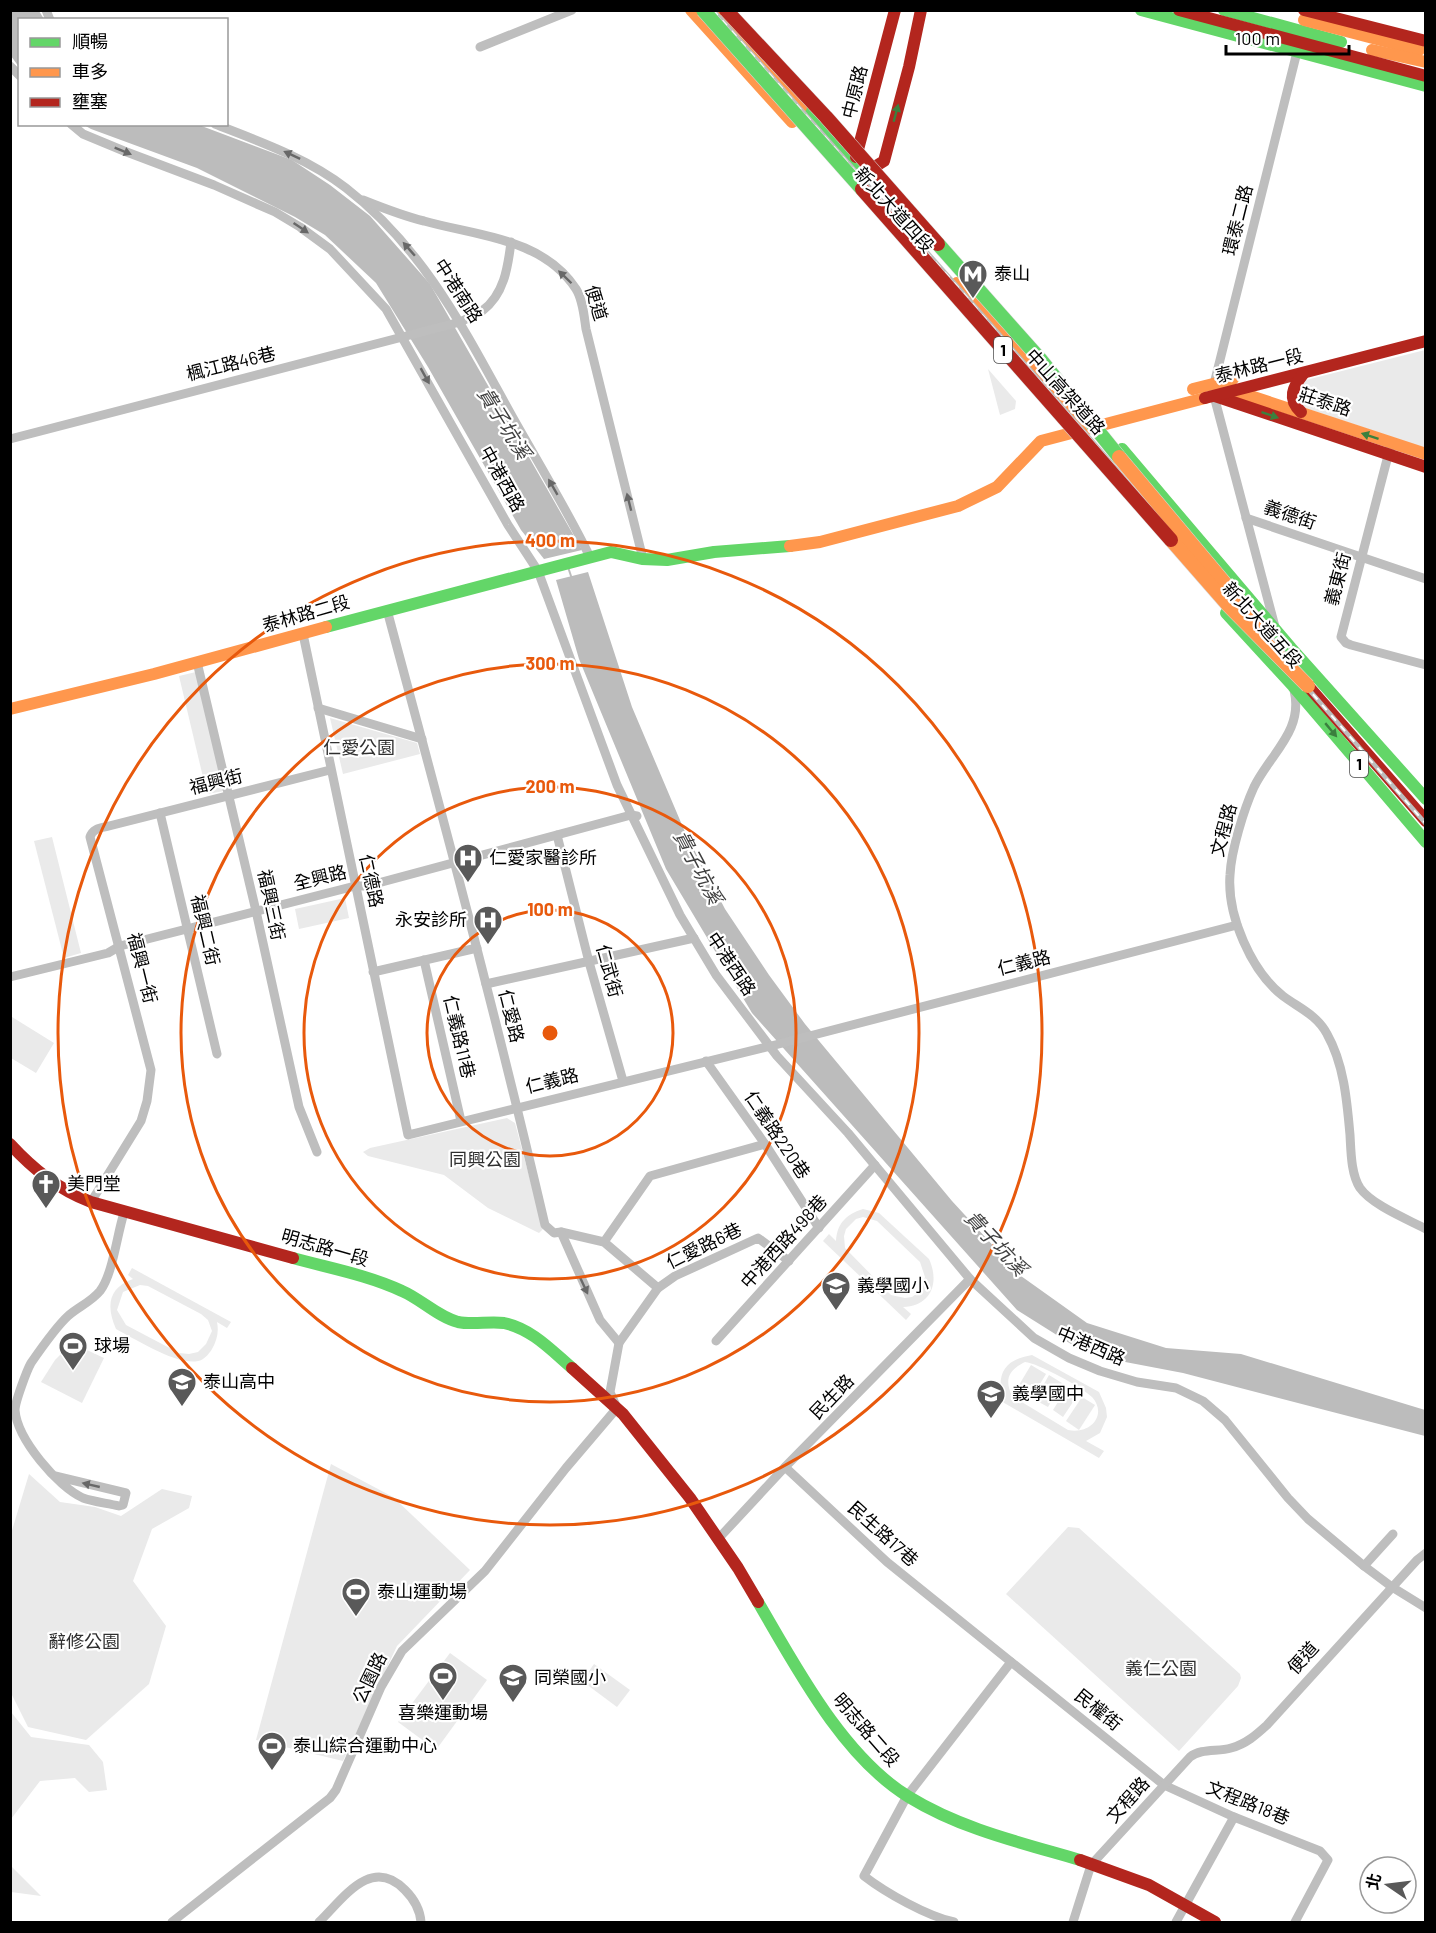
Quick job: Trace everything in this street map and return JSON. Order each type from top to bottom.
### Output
[{"type":"main road","name":"新北大道四段","points":[[691,10],[1071,433]]},
{"type":"main road","points":[[704,10],[819,128],[1077,420],[1102,426]]},
{"type":"main road","name":"中山高架道路","points":[[704,10],[1227,604],[1308,686]]},
{"type":"main road","name":"新北大道四段","points":[[716,10],[854,166],[876,166]]},
{"type":"main road","points":[[724,10],[819,128]]},
{"type":"main road","name":"中山高架道路","points":[[724,10],[826,117],[1040,359],[1126,466],[1237,595],[1308,686],[1425,820]]},
{"type":"main road","name":"新北大道四段","points":[[737,10],[987,290],[1102,426]]},
{"type":"main road","name":"中原路","points":[[842,179],[854,166],[860,147],[895,10]]},
{"type":"main road","points":[[876,166],[884,161],[909,67],[921,10]]},
{"type":"main road","points":[[1141,10],[1425,86]]},
{"type":"main road","points":[[1179,10],[1425,76]]},
{"type":"main road","points":[[1224,10],[1389,55],[1425,62]]},
{"type":"main road","points":[[1267,10],[1425,52]]},
{"type":"main road","points":[[1304,10],[1425,41]]},
{"type":"main road","points":[[1389,55],[1425,68]]},
{"type":"main road","name":"泰林路一段","points":[[1102,426],[1214,390],[1304,373],[1425,341]]},
{"type":"main road","points":[[1304,373],[1294,384],[1291,392],[1296,408],[1305,414]]},
{"type":"main road","name":"莊泰路","points":[[1234,385],[1390,449],[1425,467]]},
{"type":"main road","name":"泰林路一段","points":[[1193,389],[1214,390]]},
{"type":"main road","name":"莊泰路","points":[[1214,390],[1390,449],[1425,454]]},
{"type":"main road","points":[[1071,433],[1077,420]]},
{"type":"main road","points":[[643,559],[675,560],[718,551],[798,547],[958,506],[992,491],[1041,441],[1102,426]]},
{"type":"main road","name":"新北大道五段","points":[[1102,426],[1275,629],[1425,799]]},
{"type":"main road","name":"新北大道五段","points":[[1071,433],[1263,656],[1293,686],[1425,842]]},
{"type":"main road","points":[[1175,554],[1183,556],[1191,552],[1197,536]]},
{"type":"main road","name":"泰林路二段","points":[[10,709],[611,552],[643,559]]},
{"type":"main road","name":"明志路一段","points":[[10,1144],[49,1183],[62,1191],[91,1202],[380,1282],[403,1290],[459,1322],[494,1321],[512,1325],[544,1343],[617,1408]]},
{"type":"main road","name":"明志路二段","points":[[617,1408],[651,1448],[719,1538],[813,1696],[889,1783],[931,1809],[964,1822],[1012,1840],[1137,1880],[1215,1923]]},
{"type":"street","points":[[480,47],[574,12]]},
{"type":"street","name":"環泰二路","points":[[1214,390],[1297,52]]},
{"type":"street","name":"中港西路","points":[[73,126],[83,134],[214,185],[274,212],[300,227],[330,249],[387,309],[405,337],[508,525],[542,570],[590,716],[617,785],[635,815],[680,915],[716,975],[969,1280],[1034,1338],[1069,1358],[1100,1371],[1137,1382],[1176,1388],[1203,1401],[1232,1428],[1288,1498],[1308,1519],[1364,1566],[1425,1608]]},
{"type":"street","name":"中港南路","points":[[220,126],[295,155],[344,186],[408,246],[432,278],[571,518],[588,558]]},
{"type":"street","name":"便道","points":[[358,198],[425,222],[512,242],[533,251],[569,279],[578,291],[643,559]]},
{"type":"street","name":"楓江路46巷","points":[[10,439],[458,323],[482,311],[499,293],[507,271],[512,242]]},
{"type":"street","name":"文程路","points":[[1214,390],[1275,629],[1297,704],[1294,720],[1287,736],[1255,785],[1245,810],[1232,860],[1230,887],[1232,910],[1243,939],[1266,979],[1284,997],[1315,1017],[1327,1032],[1334,1047],[1345,1092],[1355,1177],[1360,1188],[1374,1201],[1425,1229]]},
{"type":"street","name":"義東街","points":[[1390,449],[1341,632],[1343,640],[1351,645],[1425,665]]},
{"type":"street","name":"義德街","points":[[1246,518],[1425,579]]},
{"type":"street","name":"仁愛路","points":[[387,610],[477,948],[545,1225],[554,1233],[561,1232],[600,1320],[618,1343]]},
{"type":"street","name":"仁德路","points":[[303,634],[408,1135]]},
{"type":"street","name":"福興三街","points":[[197,662],[230,795],[299,1107],[317,1152]]},
{"type":"street","points":[[318,708],[422,740]]},
{"type":"street","name":"福興街","points":[[109,826],[330,770]]},
{"type":"street","name":"福興二街","points":[[160,813],[217,1054]]},
{"type":"street","name":"全興路","points":[[10,977],[108,953],[120,946],[188,928],[355,886],[368,885],[635,815]]},
{"type":"street","name":"福興一街","points":[[91,1202],[141,1120],[147,1101],[151,1070],[90,837],[94,830],[109,826]]},
{"type":"street","name":"仁武街","points":[[557,835],[589,962],[623,1081]]},
{"type":"street","name":"仁義路","points":[[408,1135],[820,1033],[1237,925]]},
{"type":"street","points":[[486,984],[694,938]]},
{"type":"street","points":[[373,972],[477,948]]},
{"type":"street","name":"仁義路11巷","points":[[424,960],[461,1121]]},
{"type":"street","name":"仁義路220巷","points":[[706,1061],[765,1144],[819,1228]]},
{"type":"street","points":[[604,1242],[650,1176],[765,1144]]},
{"type":"street","name":"中港西路498巷","points":[[716,1341],[875,1165]]},
{"type":"street","points":[[55,1476],[126,1493],[123,1505],[84,1498],[55,1476],[39,1461],[28,1445],[15,1409],[30,1365],[68,1317],[100,1290],[109,1273],[117,1233],[124,1213]]},
{"type":"street","points":[[561,1232],[604,1242],[658,1288]]},
{"type":"street","name":"仁愛路6巷","points":[[618,1343],[658,1288],[675,1276],[758,1238],[789,1261]]},
{"type":"street","name":"民生路","points":[[719,1538],[785,1467],[969,1280]]},
{"type":"street","points":[[617,1408],[610,1392],[618,1343]]},
{"type":"street","name":"公園路","points":[[172,1923],[330,1798],[341,1782],[381,1687],[402,1651],[485,1572],[566,1468],[617,1408]]},
{"type":"street","name":"民生路17巷","points":[[785,1467],[887,1562],[962,1622]]},
{"type":"street","points":[[1364,1566],[1393,1534]]},
{"type":"street","name":"便道","points":[[1190,1757],[1200,1752],[1230,1749],[1254,1737],[1425,1552]]},
{"type":"street","name":"民權街","points":[[962,1622],[1164,1785]]},
{"type":"street","points":[[954,1923],[941,1919],[876,1885],[864,1876],[907,1796],[1011,1662]]},
{"type":"street","name":"文程路","points":[[1091,1865],[1190,1757]]},
{"type":"street","name":"文程路18巷","points":[[1164,1785],[1320,1851],[1328,1860],[1295,1923]]},
{"type":"street","points":[[1176,1923],[1234,1816]]},
{"type":"street","points":[[1073,1923],[1091,1865]]},
{"type":"street","points":[[319,1923],[357,1885],[374,1877],[395,1880],[416,1904],[421,1923]]},
{"type":"green space","points":[[1425,350],[1425,448],[1305,408],[1295,398],[1299,383],[1306,380]]},
{"type":"green space","points":[[988,369],[1016,401],[1015,409],[1000,415]]},
{"type":"green space","points":[[196,672],[224,791],[207,794],[179,676]]},
{"type":"green space","name":"仁愛公園","points":[[330,718],[417,743],[420,754],[343,774]]},
{"type":"green space","points":[[52,837],[81,953],[64,958],[34,841]]},
{"type":"green space","points":[[345,898],[349,918],[299,929],[295,909]]},
{"type":"green space","points":[[11,1012],[12,1017],[54,1043],[36,1073],[11,1058]]},
{"type":"green space","name":"同興公園","points":[[507,1118],[515,1123],[543,1229],[539,1233],[488,1208],[444,1175],[368,1156],[363,1152],[370,1148]]},
{"type":"green space","points":[[863,1209],[879,1213],[929,1259],[934,1276],[931,1292],[913,1306],[903,1307],[911,1314],[906,1320],[823,1241],[829,1234],[836,1241],[841,1224]],"holes":[[[863,1217],[877,1221],[920,1262],[925,1277],[919,1292],[912,1297],[891,1295],[845,1248],[846,1229],[856,1219]]]},
{"type":"green space","points":[[132,1268],[231,1322],[227,1328],[217,1322],[218,1333],[212,1349],[200,1360],[179,1360],[157,1351],[116,1329],[111,1313],[111,1299],[118,1287],[133,1279],[128,1275]],"holes":[[[140,1285],[148,1286],[208,1320],[212,1331],[206,1344],[198,1352],[179,1353],[126,1325],[117,1310],[123,1292]]]},
{"type":"green space","name":"球場","points":[[72,1343],[104,1358],[82,1403],[41,1382],[55,1360]]},
{"type":"green space","points":[[1032,1355],[1099,1392],[1107,1417],[1100,1433],[1086,1441],[1104,1451],[1099,1458],[982,1390],[987,1383],[1001,1392],[1001,1377],[1007,1366],[1017,1359]],"holes":[[[1025,1362],[1060,1376],[1092,1397],[1098,1410],[1097,1417],[1089,1427],[1076,1431],[1068,1430],[1012,1396],[1008,1385],[1009,1376],[1015,1368]]]},
{"type":"green space","points":[[1031,1365],[1046,1374],[1031,1399],[1016,1390]]},
{"type":"green space","points":[[1049,1375],[1062,1383],[1048,1407],[1035,1400]]},
{"type":"green space","points":[[1068,1386],[1079,1393],[1063,1417],[1053,1410]]},
{"type":"green space","points":[[1082,1397],[1095,1405],[1079,1430],[1066,1421]]},
{"type":"green space","name":"泰山運動場","points":[[331,1464],[393,1497],[470,1570],[397,1646],[343,1761],[256,1740]]},
{"type":"green space","name":"辭修公園","points":[[29,1474],[60,1502],[95,1507],[121,1516],[162,1489],[192,1496],[189,1508],[152,1529],[133,1581],[166,1626],[149,1684],[86,1740],[28,1727],[11,1693],[10,1537]]},
{"type":"green space","name":"義仁公園","points":[[1068,1527],[1079,1528],[1240,1674],[1238,1686],[1179,1751],[1006,1594]]},
{"type":"green space","name":"喜樂運動場","points":[[450,1653],[487,1680],[436,1750],[398,1722]]},
{"type":"green space","points":[[594,1664],[630,1690],[617,1707],[582,1681]]},
{"type":"green space","points":[[11,1712],[31,1737],[89,1745],[103,1762],[107,1790],[89,1792],[75,1778],[40,1781],[11,1819]]},
{"type":"green space","points":[[11,1866],[41,1896],[11,1892]]},
{"type":"water","points":[[10,11],[39,11],[43,18],[18,18],[18,66],[11,56]]},
{"type":"water","points":[[86,126],[202,126],[292,160],[330,185],[370,216],[430,284],[582,550],[544,559],[521,530],[428,367],[376,283],[325,235],[295,217],[197,168]]},
{"type":"water","points":[[588,572],[632,707],[685,832],[725,909],[805,1024],[952,1201],[1021,1276],[1087,1323],[1166,1348],[1241,1354],[1425,1410],[1425,1436],[1183,1373],[1099,1357],[1079,1349],[1017,1310],[752,1013],[666,869],[579,659],[556,580]]},
{"type":"waterway","name":"貴子坑溪","points":[[568,567],[572,579]]},
{"type":"railway","points":[[713,10],[1426,824]]},
{"type":"traffic: fast","points":[[703,10],[862,189]]},
{"type":"traffic: fast","points":[[1141,10],[1426,86]]},
{"type":"traffic: fast","points":[[1224,10],[1341,42]]},
{"type":"traffic: fast","points":[[794,101],[819,128]]},
{"type":"traffic: fast","points":[[814,121],[854,166],[874,166]]},
{"type":"traffic: fast","points":[[938,244],[1040,359],[1119,457]]},
{"type":"traffic: fast","points":[[1122,449],[1291,648],[1426,799]]},
{"type":"traffic: fast","points":[[326,627],[611,552],[642,559],[667,560],[714,552],[790,546]]},
{"type":"traffic: fast","points":[[1226,613],[1293,686],[1426,842]]},
{"type":"traffic: fast","points":[[293,1258],[389,1285],[409,1294],[451,1320],[469,1323],[504,1323],[514,1326],[541,1341],[572,1368]]},
{"type":"traffic: fast","points":[[758,1602],[823,1709],[842,1735],[885,1780],[929,1808],[971,1827],[1080,1860]]},
{"type":"traffic: slow","points":[[691,10],[792,122]]},
{"type":"traffic: slow","points":[[716,10],[801,107]]},
{"type":"traffic: slow","points":[[1304,20],[1419,50]]},
{"type":"traffic: slow","points":[[1372,50],[1426,62]]},
{"type":"traffic: slow","points":[[957,283],[1077,420],[1099,425]]},
{"type":"traffic: slow","points":[[1193,389],[1233,379]]},
{"type":"traffic: slow","points":[[1214,384],[1426,454]]},
{"type":"traffic: slow","points":[[790,546],[820,542],[958,506],[997,487],[1041,441],[1205,398]]},
{"type":"traffic: slow","points":[[1119,457],[1259,624]]},
{"type":"traffic: slow","points":[[1171,540],[1227,604],[1308,686]]},
{"type":"traffic: slow","points":[[10,709],[154,674],[326,627]]},
{"type":"traffic: jam","points":[[726,10],[826,117],[938,244]]},
{"type":"traffic: jam","points":[[856,157],[895,10]]},
{"type":"traffic: jam","points":[[876,166],[884,161],[909,67],[921,10]]},
{"type":"traffic: jam","points":[[1179,10],[1426,76]]},
{"type":"traffic: jam","points":[[1304,10],[1426,41]]},
{"type":"traffic: jam","points":[[862,189],[1171,540]]},
{"type":"traffic: jam","points":[[1205,398],[1426,341]]},
{"type":"traffic: jam","points":[[1301,412],[1294,402],[1293,393],[1303,374]]},
{"type":"traffic: jam","points":[[1215,396],[1426,467]]},
{"type":"traffic: jam","points":[[1308,686],[1426,821]]},
{"type":"traffic: jam","points":[[10,1144],[47,1178],[91,1202],[293,1258]]},
{"type":"traffic: jam","points":[[572,1368],[623,1414],[690,1498],[738,1568],[758,1602]]},
{"type":"traffic: jam","points":[[1080,1860],[1149,1885],[1215,1922]]},
{"type":"place","name":"泰山","points":[[973,300]]},
{"type":"place","name":"仁愛家醫診所","points":[[468,884]]},
{"type":"place","name":"永安診所","points":[[488,946]]},
{"type":"place","name":"美門堂","points":[[46,1210]]},
{"type":"place","name":"義學國小","points":[[836,1312]]},
{"type":"place","name":"球場","points":[[73,1372]]},
{"type":"place","name":"泰山高中","points":[[182,1408]]},
{"type":"place","name":"義學國中","points":[[991,1420]]},
{"type":"place","name":"泰山運動場","points":[[356,1618]]},
{"type":"place","name":"喜樂運動場","points":[[443,1702]]},
{"type":"place","name":"同榮國小","points":[[513,1704]]},
{"type":"place","name":"泰山綜合運動中心","points":[[272,1772]]}]
